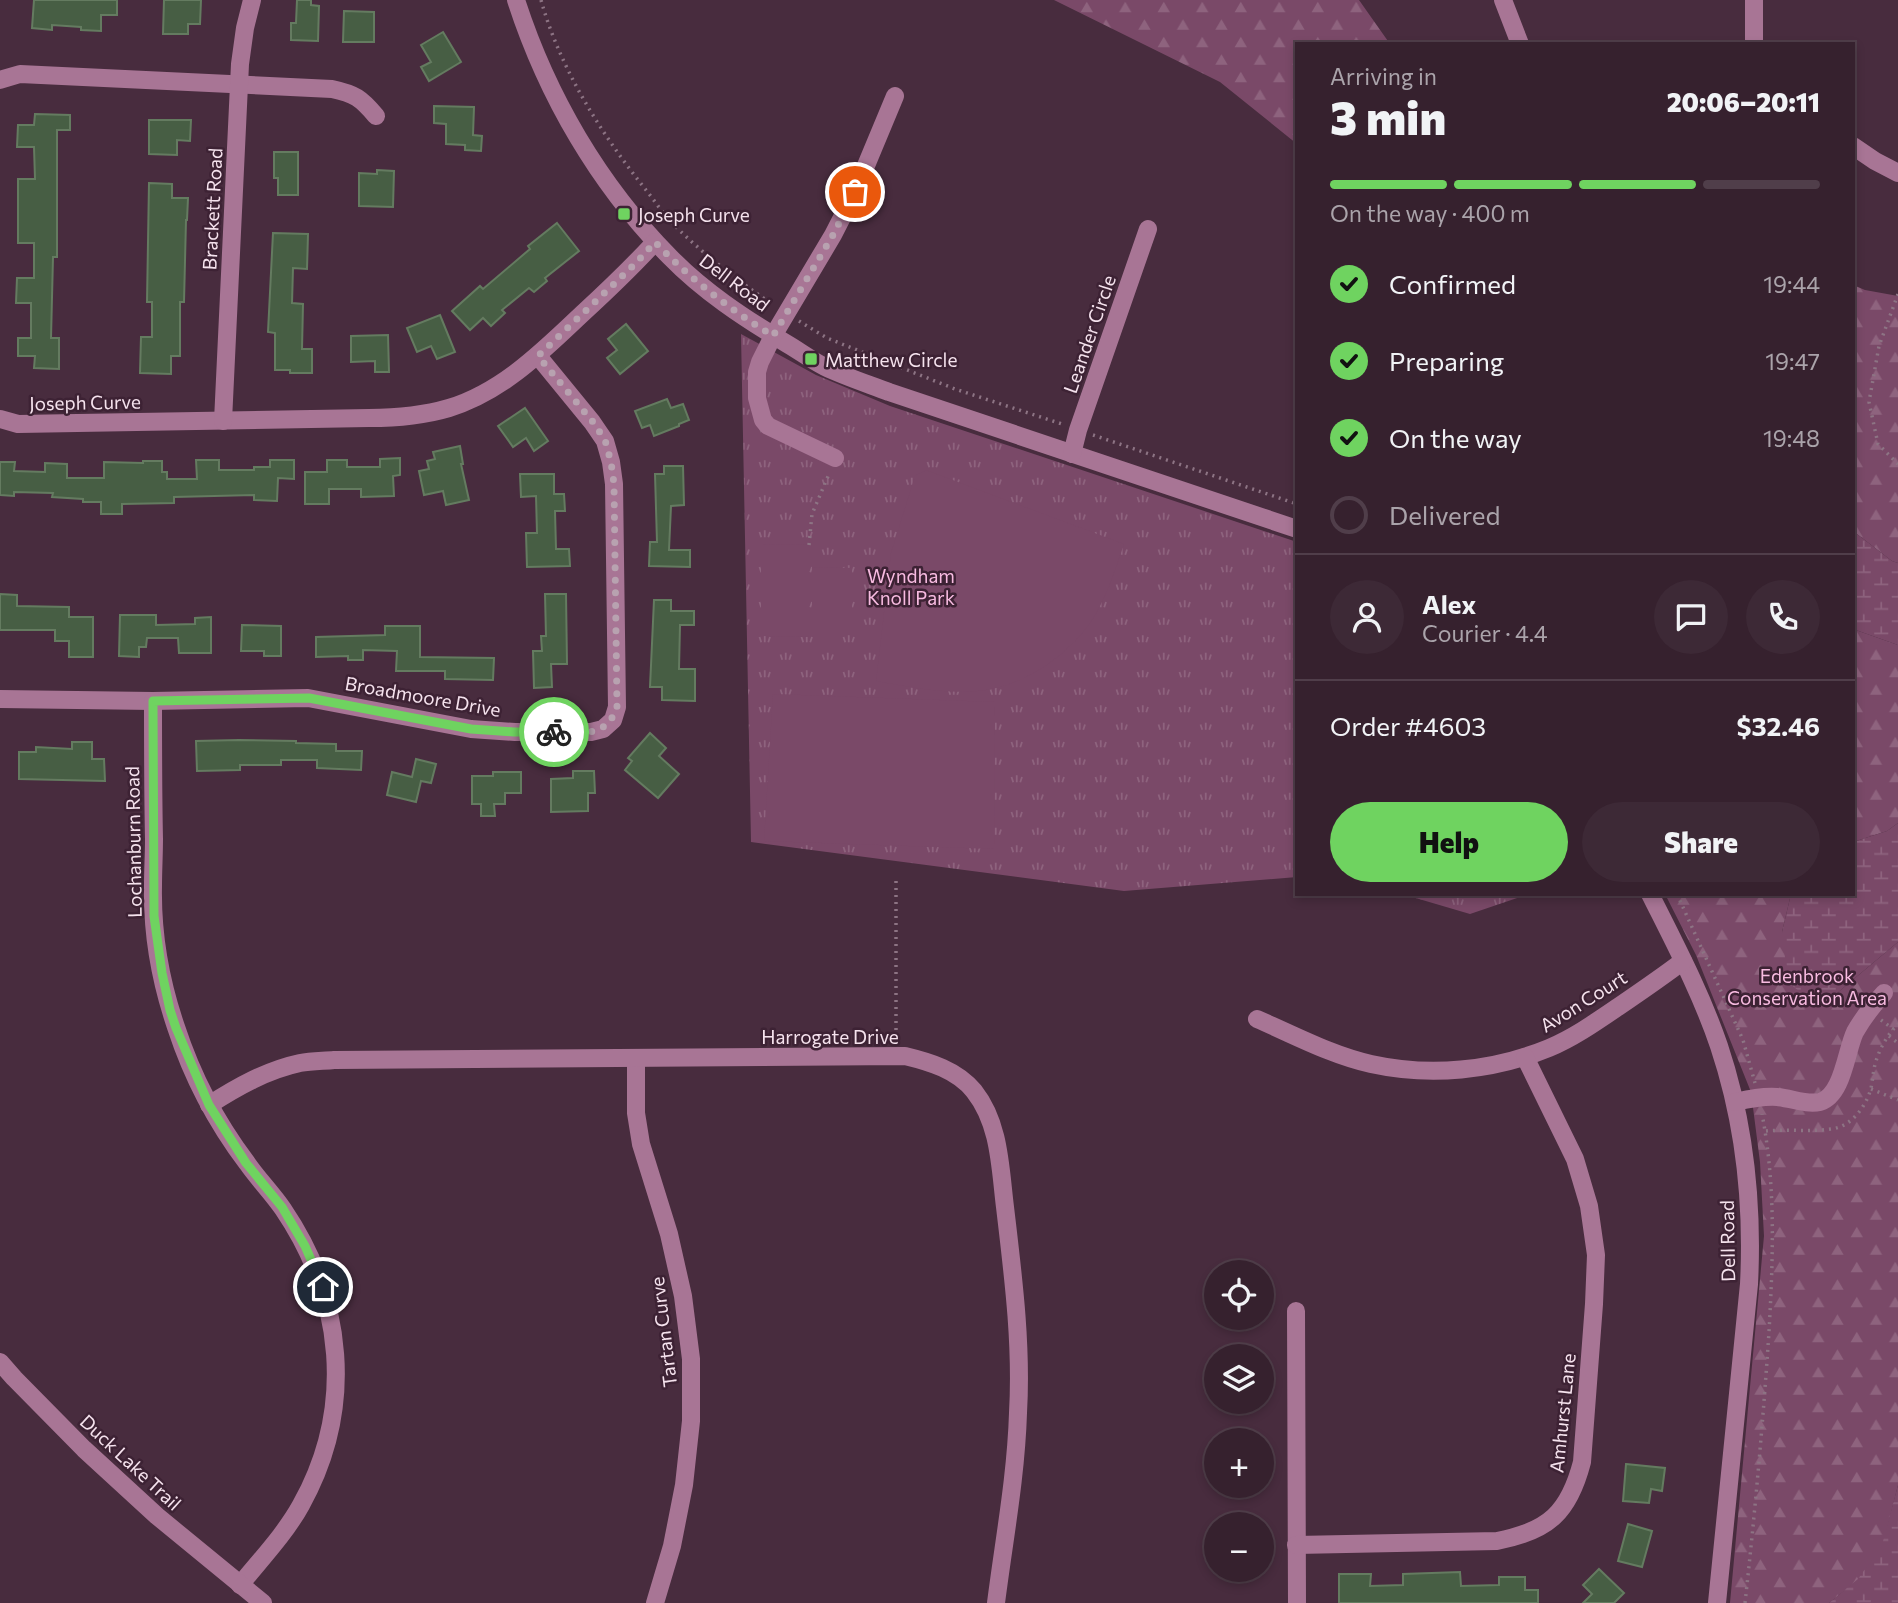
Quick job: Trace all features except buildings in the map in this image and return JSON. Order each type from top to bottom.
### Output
[{"type":"street","name":"Brackett Road","points":[[223,421],[239,85],[245,28],[252,0]]},
{"type":"street","name":"Dell Road","points":[[516,0],[534,49],[569,123],[590,159],[655,242],[691,277],[747,320],[825,367],[889,392],[1295,528]]},
{"type":"street","points":[[1503,0],[1519,42]]},
{"type":"street","points":[[1754,0],[1754,42]]},
{"type":"street","points":[[0,80],[20,74],[332,89],[349,93],[365,103],[376,116]]},
{"type":"street","points":[[835,458],[768,426],[763,420],[757,398],[757,372],[773,336],[833,235],[855,192],[895,96]]},
{"type":"street","points":[[1855,147],[1898,173]]},
{"type":"street","name":"Leander Circle","points":[[1072,454],[1148,229]]},
{"type":"street","name":"Joseph Curve","points":[[0,419],[18,424],[410,417],[451,407],[488,391],[538,356],[655,242]]},
{"type":"street","name":"Broadmoore Drive","points":[[0,699],[153,701],[309,698],[471,729],[591,732],[603,729],[613,720],[617,707],[614,484],[611,462],[605,440],[593,422],[538,356]]},
{"type":"street","name":"Lochanburn Road","points":[[153,701],[154,916],[165,991],[176,1028],[209,1105],[246,1163],[282,1207],[305,1246],[323,1287],[334,1331],[337,1376],[332,1421],[320,1465],[301,1506],[274,1543],[248,1595]]},
{"type":"street","name":"Dell Road","points":[[1651,896],[1703,1004],[1719,1046],[1735,1102],[1745,1168],[1751,1241],[1749,1284],[1717,1603]]},
{"type":"street","name":"Avon Court","points":[[1257,1019],[1326,1049],[1371,1063],[1405,1069],[1463,1070],[1508,1062],[1552,1047],[1592,1024],[1683,961]]},
{"type":"street","points":[[1735,1102],[1774,1096],[1808,1102],[1821,1101],[1829,1096],[1836,1089],[1855,1032],[1884,993]]},
{"type":"street","name":"Harrogate Drive","points":[[209,1105],[273,1070],[302,1062],[334,1060],[905,1056],[953,1072],[973,1090],[987,1112],[996,1136],[1014,1278],[1018,1413],[996,1603]]},
{"type":"street","name":"Amhurst Lane","points":[[1296,1545],[1497,1541],[1522,1536],[1544,1525],[1563,1508],[1575,1486],[1581,1462],[1596,1255],[1589,1206],[1575,1159],[1525,1057]]},
{"type":"street","name":"Tartan Curve","points":[[636,1058],[636,1113],[641,1144],[669,1234],[683,1296],[691,1359],[691,1421],[684,1485],[672,1546],[655,1603]]},
{"type":"street","points":[[1296,1311],[1297,1603]]},
{"type":"street","name":"Duck Lake Trail","points":[[0,1362],[84,1449],[248,1595]]},
{"type":"path","points":[[541,0],[547,21],[582,98],[621,159],[672,223],[724,271],[787,314],[827,338],[956,389],[1295,503]]},
{"type":"path","points":[[1898,294],[1879,346],[1869,402],[1878,444],[1898,464]]},
{"type":"path","points":[[809,545],[812,514],[835,458]]},
{"type":"path","points":[[896,881],[896,1056]]},
{"type":"path","points":[[1766,1131],[1831,1129],[1840,1127],[1857,1114],[1871,1089],[1876,1059],[1898,1024]]},
{"type":"path","points":[[1889,1036],[1898,1043]]},
{"type":"path","points":[[1871,1089],[1898,1100]]},
{"type":"green space","points":[[1054,0],[1359,0],[1389,42],[1295,42],[1295,142],[1220,82]]},
{"type":"green space","points":[[1855,286],[1898,296],[1898,563],[1855,533]]},
{"type":"green space","name":"Wyndham Knoll Park","points":[[741,334],[816,375],[890,406],[1295,541],[1295,877],[1124,891],[751,842]]},
{"type":"green space","points":[[926,470],[1124,544],[1096,614],[1080,636],[1041,669],[1011,684],[978,691],[952,692],[876,681],[891,553],[915,476]]},
{"type":"green space","points":[[1855,533],[1898,563],[1898,645],[1855,630]]},
{"type":"green space","points":[[761,544],[809,545],[809,637],[761,636]]},
{"type":"green space","points":[[812,567],[852,568],[852,632],[812,632]]},
{"type":"green space","points":[[1855,630],[1898,645],[1898,823],[1887,831],[1855,841]]},
{"type":"green space","points":[[773,694],[995,702],[994,849],[764,841]]},
{"type":"green space","points":[[1898,823],[1898,942],[1836,994],[1806,997],[1788,982],[1782,932],[1791,896],[1855,896],[1855,841],[1887,831]]},
{"type":"green space","points":[[1409,896],[1523,896],[1470,914]]},
{"type":"green space","name":"Edenbrook Conservation Area","points":[[1666,896],[1791,896],[1782,932],[1836,994],[1898,942],[1898,1485],[1883,1545],[1858,1580],[1829,1603],[1730,1603],[1764,1236],[1760,1162],[1751,1092],[1696,955]]},
{"type":"green space","points":[[1898,1485],[1898,1603],[1829,1603],[1858,1579],[1882,1545]]},
{"type":"way so far","points":[[554,732],[591,732],[603,729],[613,720],[617,707],[614,484],[605,440],[538,356],[655,242],[691,277],[747,320],[773,336],[833,235],[855,192]]},
{"type":"place","name":"Joseph Curve","points":[[624,214]]},
{"type":"place","name":"Matthew Circle","points":[[811,359]]},
{"type":"route","points":[[323,1287],[305,1246],[282,1207],[246,1163],[209,1105],[170,1010],[154,916],[153,701],[309,698],[471,729],[554,732]]}]
